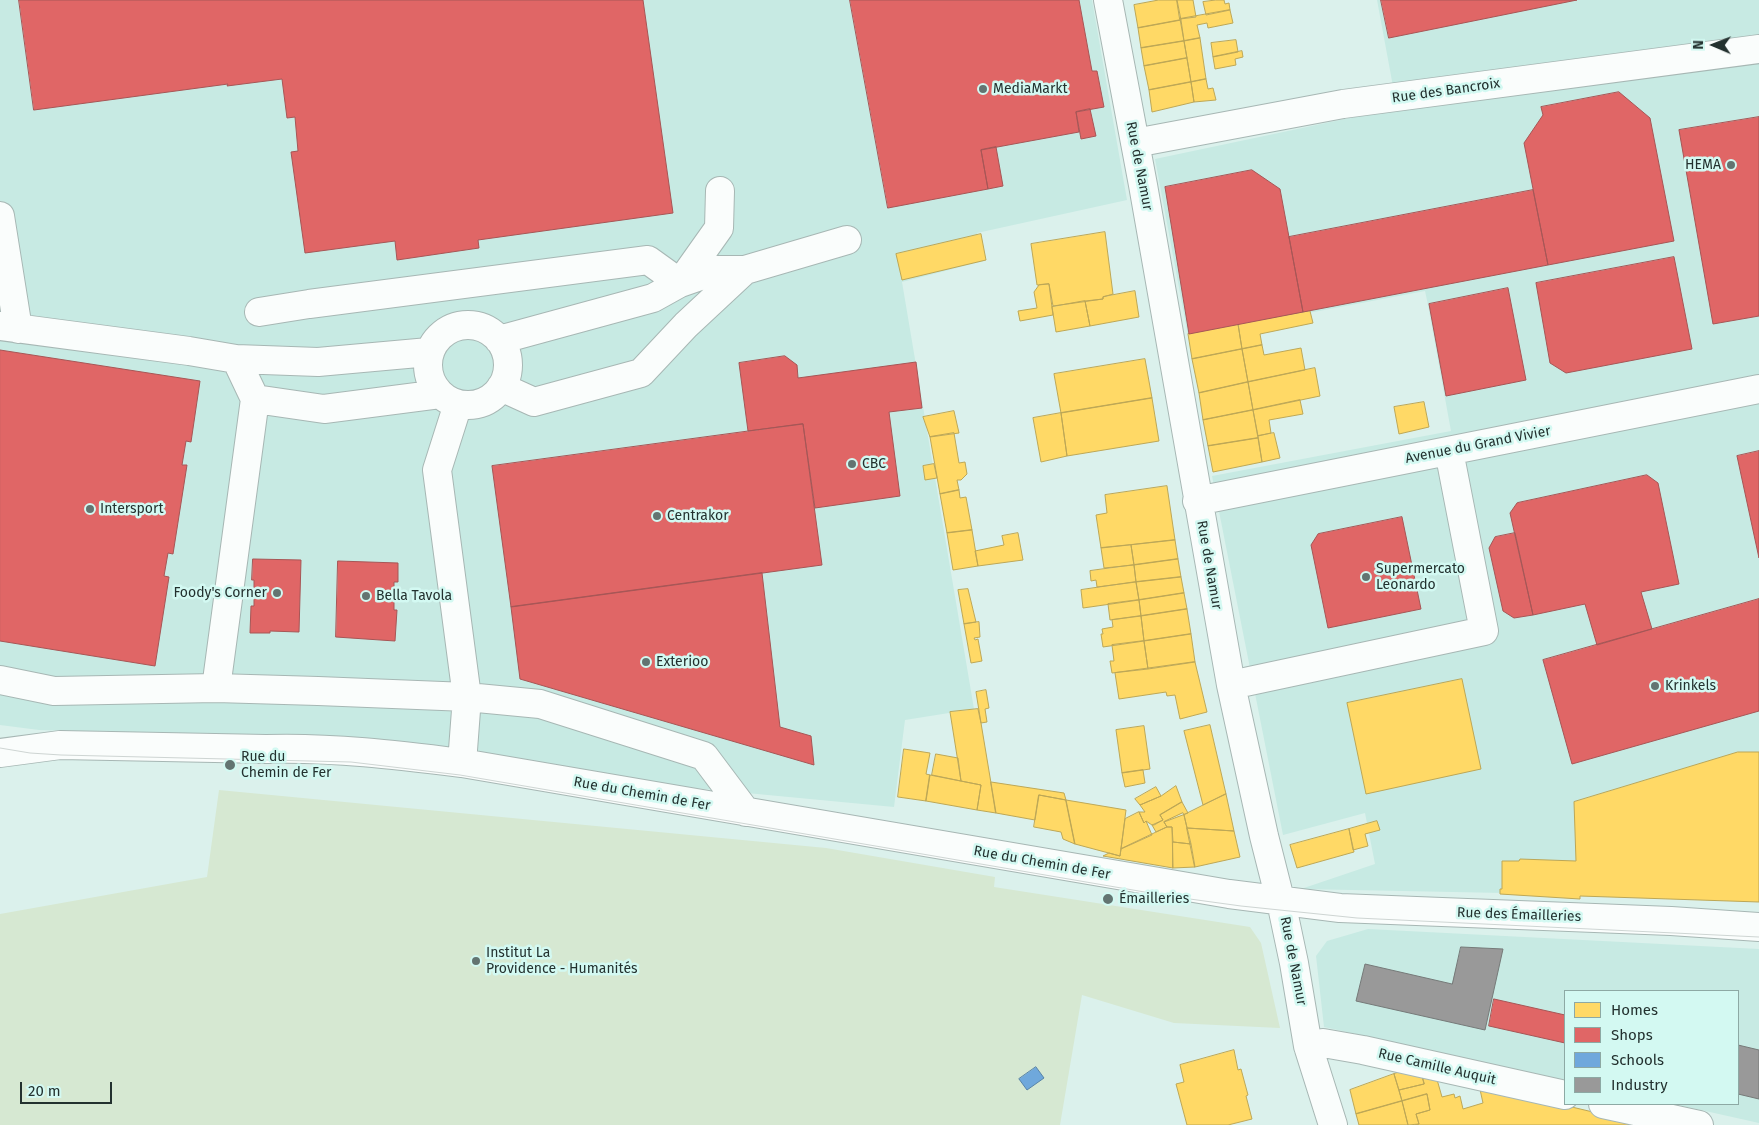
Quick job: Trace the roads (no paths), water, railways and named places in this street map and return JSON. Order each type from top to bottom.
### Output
[{"type":"street","name":"Rue de Namur","points":[[1108,0],[1231,685],[1294,963],[1308,1046],[1333,1125]]},
{"type":"street","name":"Rue des Bancroix","points":[[1135,143],[1343,104],[1759,49]]},
{"type":"street","points":[[680,283],[719,228],[720,191]]},
{"type":"street","points":[[0,216],[9,327],[236,359],[318,362],[430,352]]},
{"type":"street","points":[[499,340],[653,298],[680,283],[717,270],[745,270],[847,240]]},
{"type":"street","points":[[259,312],[648,260],[680,283]]},
{"type":"street","points":[[501,387],[534,402],[642,373],[686,325],[745,270]]},
{"type":"street","points":[[467,324],[480,326],[491,332],[506,351],[508,364],[506,376],[501,387],[495,395],[478,404],[468,405],[449,399],[433,386],[429,375],[427,363],[435,341],[444,332],[467,324]]},
{"type":"street","points":[[216,688],[255,399],[236,359]]},
{"type":"street","name":"Avenue du Grand Vivier","points":[[1197,501],[1759,389]]},
{"type":"street","points":[[255,399],[324,409],[449,399]]},
{"type":"street","points":[[449,399],[437,470],[467,697],[462,763]]},
{"type":"street","points":[[1231,685],[1484,631],[1449,451]]},
{"type":"street","points":[[0,680],[54,691],[216,688],[467,697],[540,704],[704,756],[746,812]]},
{"type":"street","name":"Rue du Chemin de Fer","points":[[5,745],[296,748],[389,754],[462,763],[1173,885],[1280,900]]},
{"type":"street","name":"Rue des Émailleries","points":[[1280,900],[1340,908],[1671,921],[1759,927]]},
{"type":"street","name":"Rue Camille Auquit","points":[[1308,1046],[1323,1044],[1363,1050],[1564,1095]]},
{"type":"street","points":[[1608,1105],[1699,1125]]},
{"type":"tram line","points":[[0,748],[30,753],[61,755],[351,762],[460,775],[1168,896],[1241,906],[1357,918],[1759,937]]},
{"type":"place","name":"MediaMarkt","points":[[983,89]]},
{"type":"place","name":"HEMA","points":[[1731,165]]},
{"type":"place","name":"CBC","points":[[852,464]]},
{"type":"place","name":"Intersport","points":[[90,509]]},
{"type":"place","name":"Centrakor","points":[[657,516]]},
{"type":"place","name":"Supermercato Leonardo","points":[[1366,577]]},
{"type":"place","name":"Foody's Corner","points":[[277,593]]},
{"type":"place","name":"Bella Tavola","points":[[366,596]]},
{"type":"place","name":"Exterioo","points":[[646,662]]},
{"type":"place","name":"Krinkels","points":[[1655,686]]},
{"type":"place","name":"Rue du Chemin de Fer","points":[[230,765]]},
{"type":"place","name":"Émailleries","points":[[1108,899]]},
{"type":"place","name":"Institut La Providence - Humanités","points":[[476,961]]}]
